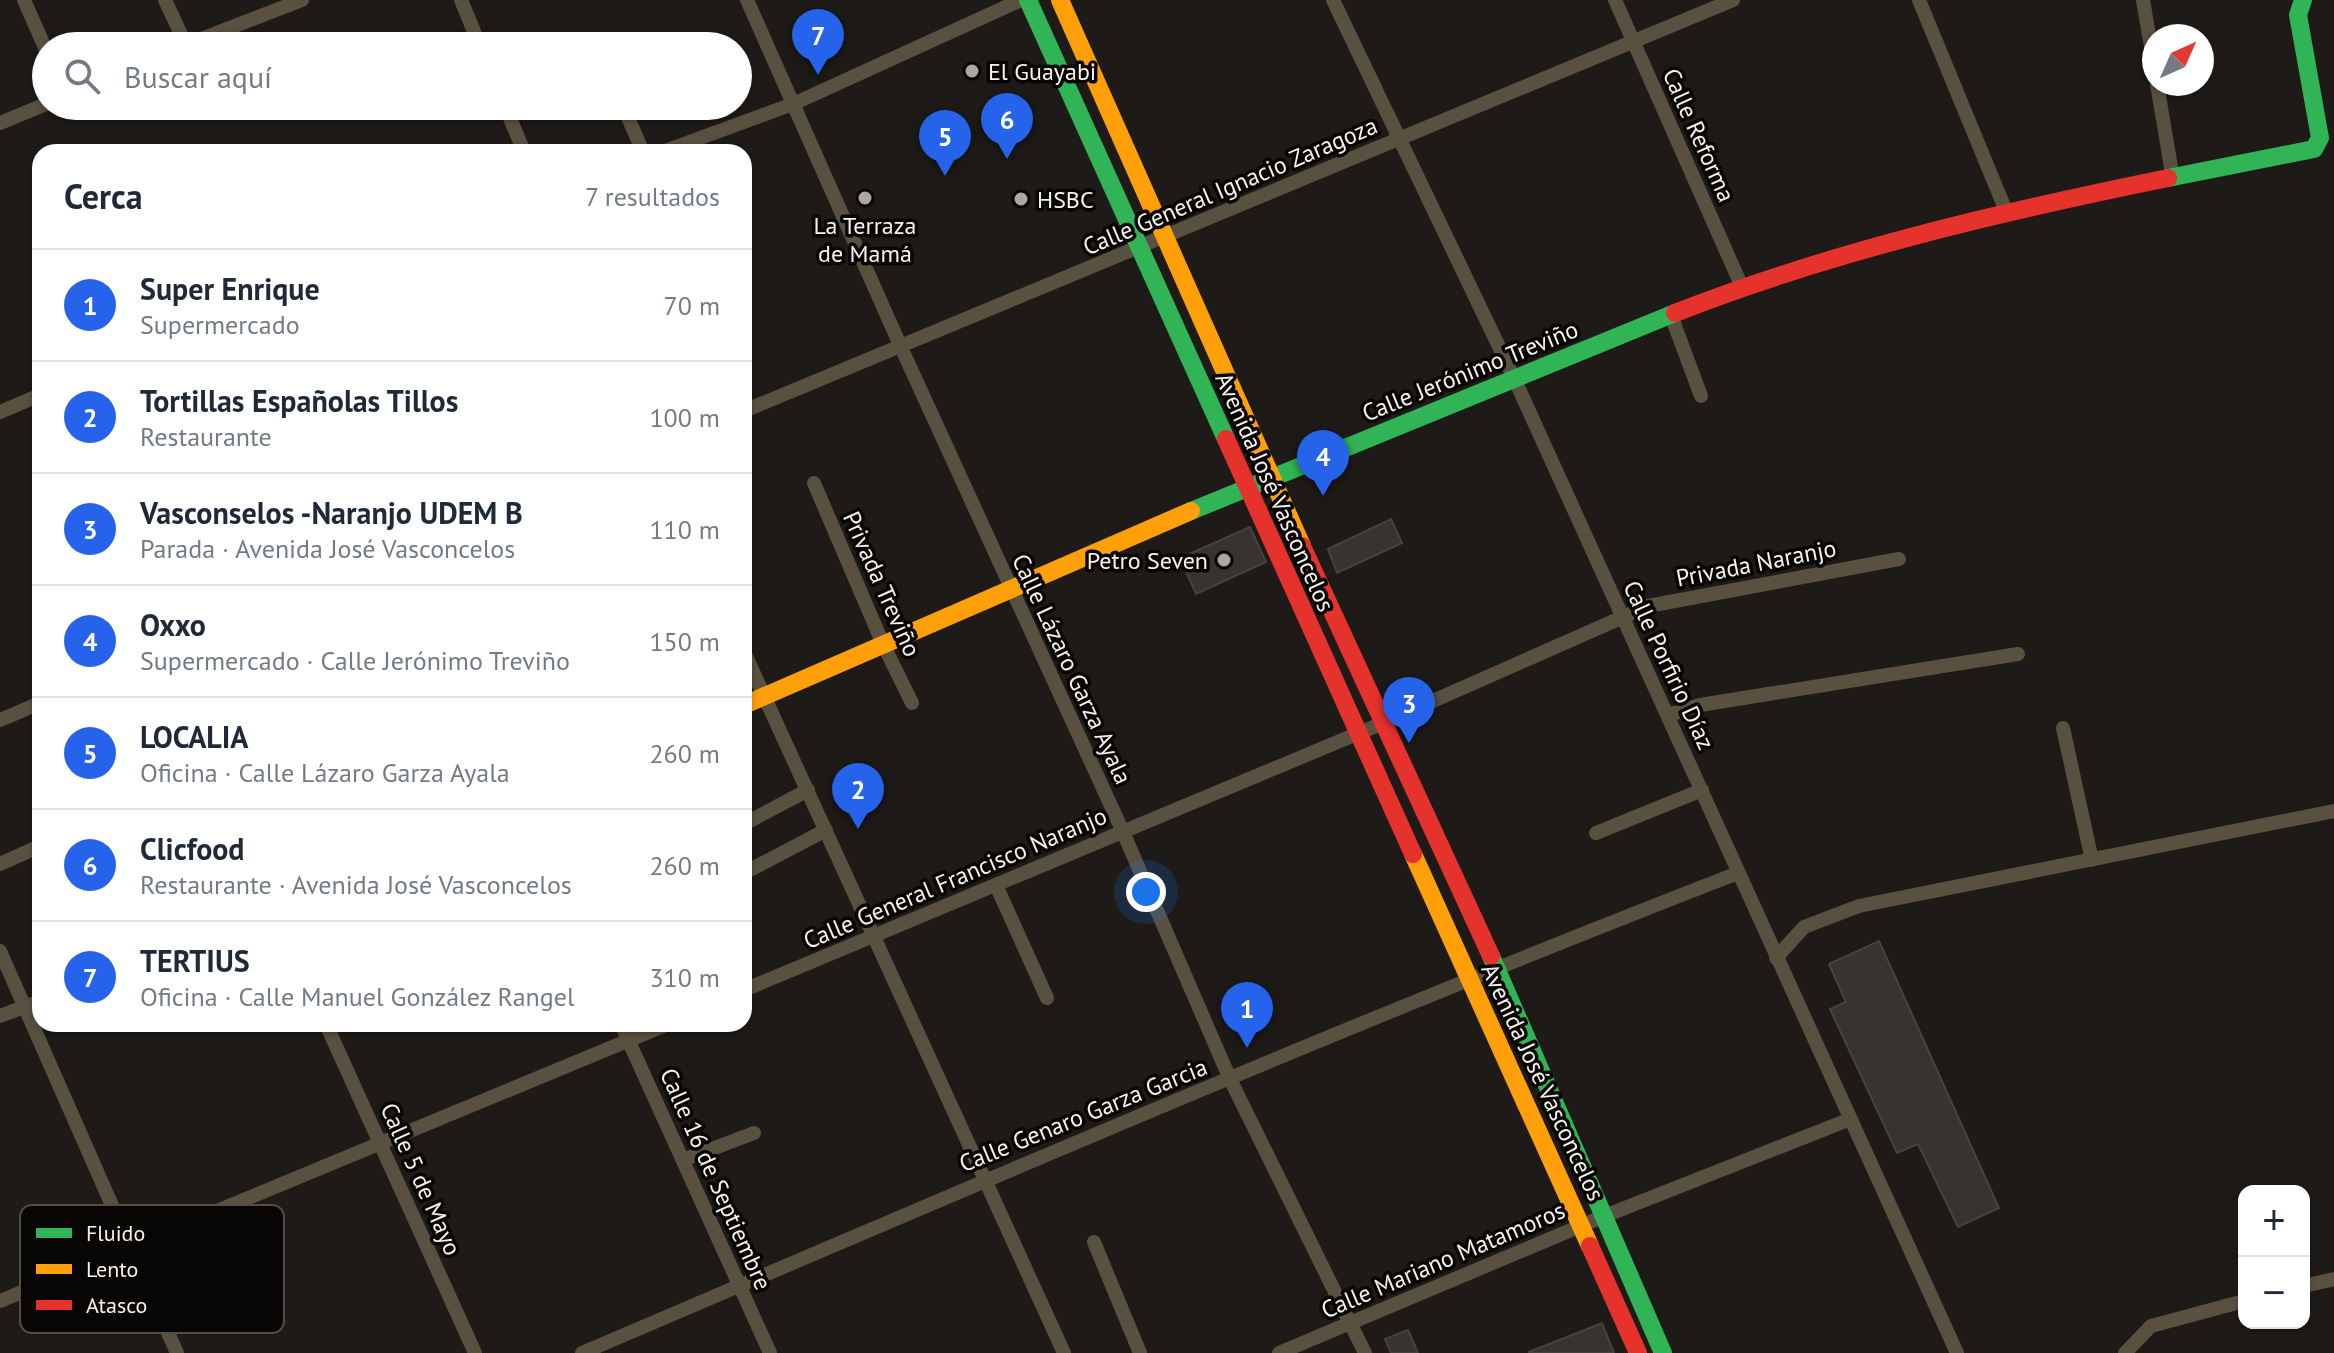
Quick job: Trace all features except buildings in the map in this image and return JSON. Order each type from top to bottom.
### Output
[{"type":"main road","name":"Avenida José Vasconcelos","points":[[1028,0],[1356,733],[1583,1225],[1638,1353]]},
{"type":"main road","name":"Avenida José Vasconcelos","points":[[1060,0],[1383,723],[1496,967],[1663,1353]]},
{"type":"main road","name":"Calle Jerónimo Treviño","points":[[752,702],[1010,587],[1742,287],[2006,211],[2318,147],[2320,138],[2298,15],[2303,0]]},
{"type":"street","points":[[24,0],[38,32]]},
{"type":"street","points":[[165,0],[179,32]]},
{"type":"street","points":[[221,32],[302,0]]},
{"type":"street","points":[[461,0],[474,32]]},
{"type":"street","name":"Calle Lázaro Garza Ayala","points":[[747,0],[900,345],[1123,832],[1230,1079],[1365,1353]]},
{"type":"street","points":[[752,119],[793,104],[1021,0]]},
{"type":"street","name":"Calle Porfirio Díaz","points":[[1333,0],[1514,378],[1669,715],[1848,1120],[1957,1353]]},
{"type":"street","name":"Calle Reforma","points":[[1615,0],[1742,287]]},
{"type":"street","name":"Calle General Ignacio Zaragoza","points":[[752,408],[1733,0]]},
{"type":"street","points":[[1919,0],[2006,211]]},
{"type":"street","points":[[2143,0],[2147,24]]},
{"type":"street","points":[[2159,96],[2173,179]]},
{"type":"street","points":[[0,123],[32,110]]},
{"type":"street","points":[[511,120],[521,144]]},
{"type":"street","points":[[629,120],[640,144]]},
{"type":"street","points":[[684,144],[749,120]]},
{"type":"street","points":[[1672,318],[1701,396]]},
{"type":"street","points":[[0,412],[32,398]]},
{"type":"street","name":"Privada Treviño","points":[[814,483],[883,644],[912,703]]},
{"type":"street","name":"Privada Naranjo","points":[[1624,618],[1648,606],[1899,559]]},
{"type":"street","name":"Calle General Francisco Naranjo","points":[[752,987],[1383,723],[1624,618]]},
{"type":"street","points":[[1669,715],[1700,705],[2018,654]]},
{"type":"street","points":[[752,670],[1064,1353]]},
{"type":"street","points":[[0,720],[32,706]]},
{"type":"street","points":[[2063,728],[2092,860]]},
{"type":"street","points":[[752,820],[808,790]]},
{"type":"street","points":[[1596,833],[1702,790]]},
{"type":"street","points":[[1776,958],[1804,927],[1859,906],[2334,811]]},
{"type":"street","points":[[752,869],[826,830]]},
{"type":"street","points":[[0,864],[32,850]]},
{"type":"street","name":"Calle Genaro Garza Garcia","points":[[582,1353],[983,1179],[1230,1079],[1469,977],[1738,873]]},
{"type":"street","points":[[996,885],[1047,998]]},
{"type":"street","points":[[0,951],[32,1027]]},
{"type":"street","points":[[0,1016],[32,1004]]},
{"type":"street","points":[[34,1032],[111,1205]]},
{"type":"street","name":"Calle 5 de Mayo","points":[[330,1032],[475,1353]]},
{"type":"street","name":"Calle 16 de Septiembre","points":[[625,1032],[770,1353]]},
{"type":"street","points":[[233,1205],[650,1032]]},
{"type":"street","name":"Calle Mariano Matamoros","points":[[1279,1353],[1602,1217],[1848,1120]]},
{"type":"street","points":[[683,1160],[754,1133]]},
{"type":"street","points":[[1094,1242],[1140,1353]]},
{"type":"street","points":[[2310,1285],[2334,1279]]},
{"type":"street","points":[[0,1301],[20,1293]]},
{"type":"street","points":[[2125,1353],[2151,1326],[2238,1303]]},
{"type":"street","points":[[168,1333],[177,1353]]},
{"type":"traffic: fast","points":[[1028,0],[1226,439]]},
{"type":"traffic: fast","points":[[2168,178],[2314,149],[2320,138],[2298,15],[2303,0]]},
{"type":"traffic: fast","points":[[1191,511],[1675,313]]},
{"type":"traffic: fast","points":[[1491,956],[1663,1353]]},
{"type":"traffic: slow","points":[[1060,0],[1302,546]]},
{"type":"traffic: slow","points":[[752,702],[1191,511]]},
{"type":"traffic: slow","points":[[1413,854],[1590,1246]]},
{"type":"traffic: jam","points":[[1675,313],[1795,271],[1918,235],[2168,178]]},
{"type":"traffic: jam","points":[[1226,439],[1413,854]]},
{"type":"traffic: jam","points":[[1302,546],[1491,956]]},
{"type":"traffic: jam","points":[[1590,1246],[1638,1353]]},
{"type":"place","name":"El Guayabi","points":[[972,71]]},
{"type":"place","name":"TERTIUS","points":[[818,75]]},
{"type":"place","name":"Clicfood","points":[[1007,159]]},
{"type":"place","name":"LOCALIA","points":[[945,176]]},
{"type":"place","name":"La Terraza de Mamá","points":[[865,198]]},
{"type":"place","name":"HSBC","points":[[1021,199]]},
{"type":"place","name":"Oxxo","points":[[1323,496]]},
{"type":"place","name":"Petro Seven","points":[[1224,560]]},
{"type":"place","name":"Vasconselos -Naranjo UDEM B","points":[[1409,743]]},
{"type":"place","name":"Tortillas Españolas Tillos","points":[[858,829]]},
{"type":"place","name":"Super Enrique","points":[[1247,1048]]}]
